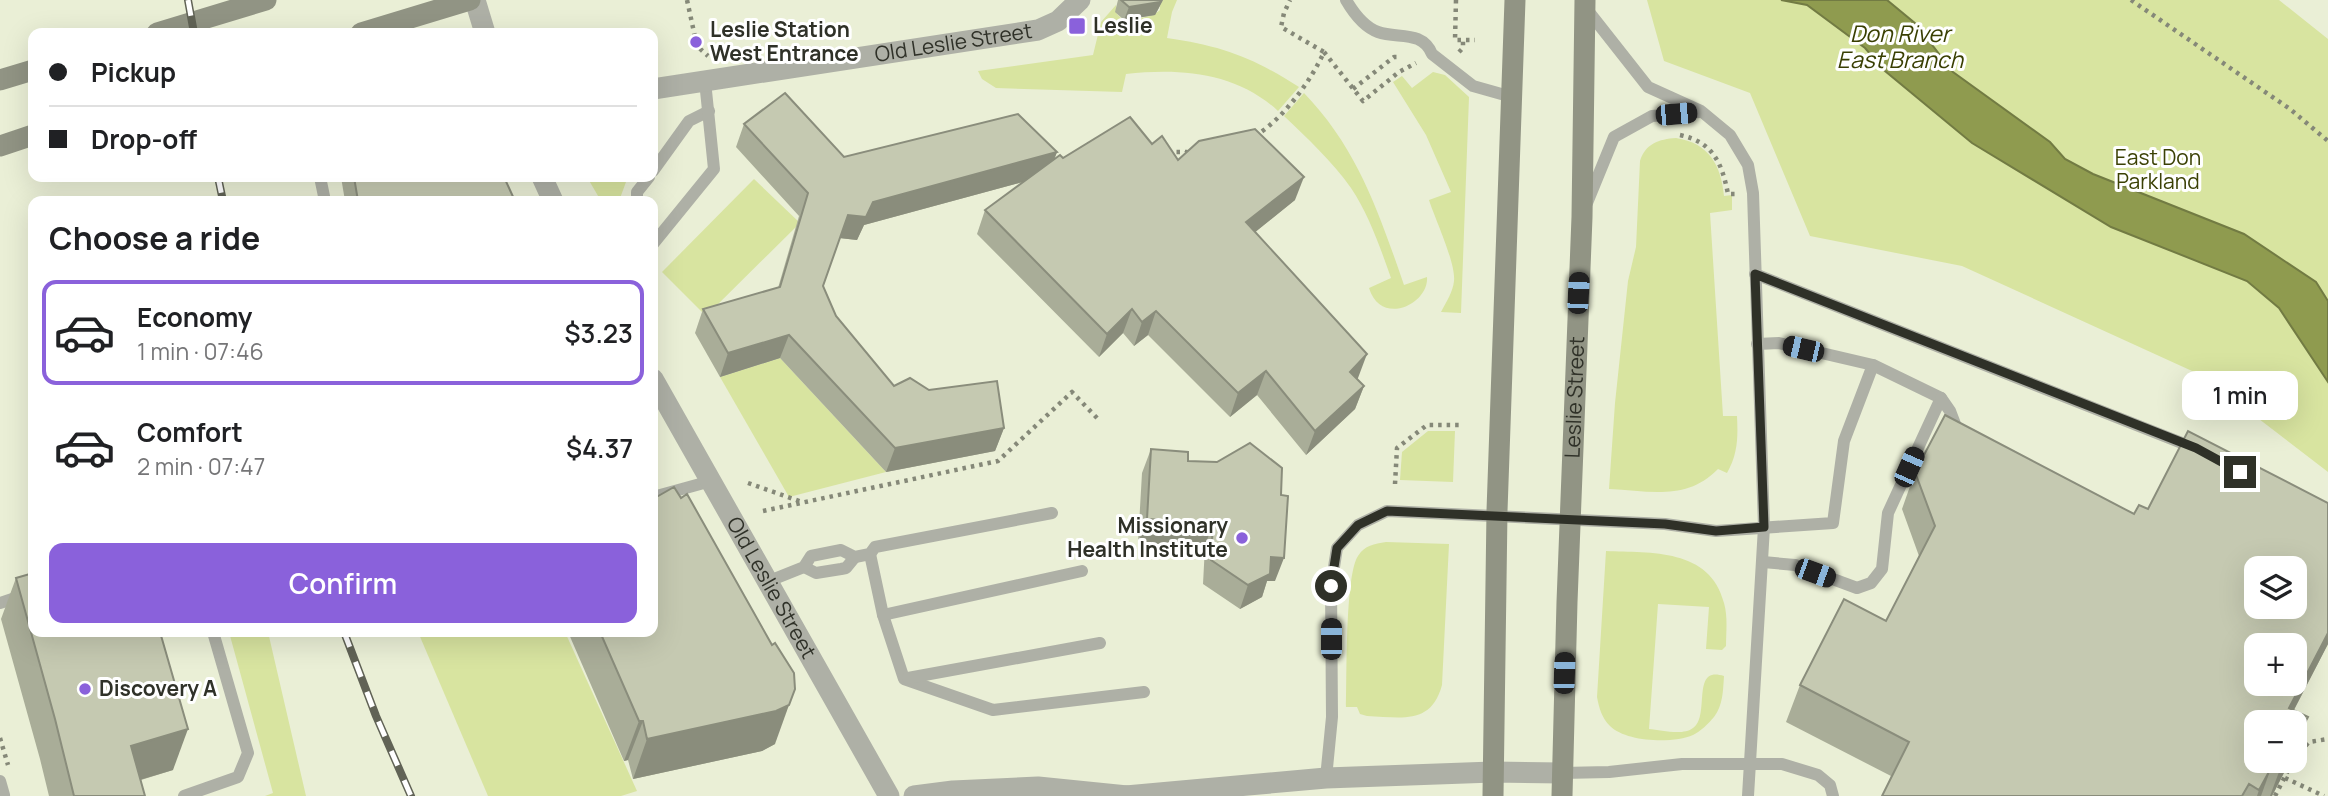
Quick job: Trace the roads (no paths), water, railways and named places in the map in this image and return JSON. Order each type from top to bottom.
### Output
[{"type":"main road","points":[[173,28],[265,0]]},
{"type":"main road","points":[[378,28],[472,0]]},
{"type":"main road","points":[[1493,796],[1497,511],[1515,0]]},
{"type":"main road","name":"Leslie Street","points":[[1562,796],[1573,411],[1582,217],[1585,3]]},
{"type":"main road","points":[[0,80],[28,72]]},
{"type":"main road","points":[[0,146],[28,137]]},
{"type":"street","points":[[472,0],[483,28]]},
{"type":"street","name":"Old Leslie Street","points":[[658,88],[1038,30],[1058,21],[1080,0]]},
{"type":"street","name":"Old Leslie Street","points":[[658,388],[889,796]]},
{"type":"street","points":[[914,796],[953,791],[1038,787],[1138,795],[1326,778],[1493,772],[1562,773]]},
{"type":"lane","points":[[1346,0],[1353,13],[1376,32],[1416,37],[1429,47],[1432,54],[1473,86],[1512,97]]},
{"type":"lane","points":[[1585,3],[1648,87],[1701,111],[1730,135],[1748,165],[1753,193],[1764,527],[1748,796]]},
{"type":"lane","points":[[658,238],[714,169],[705,81]]},
{"type":"lane","points":[[658,164],[689,121],[709,111]]},
{"type":"lane","points":[[1582,217],[1614,137],[1652,116],[1701,111]]},
{"type":"lane","points":[[1755,274],[2208,455]]},
{"type":"lane","points":[[1757,344],[1779,343],[1873,365],[1941,398],[1958,431],[1957,442]]},
{"type":"lane","points":[[1326,778],[1332,717],[1331,586],[1337,548],[1358,525],[1387,511],[1665,524],[1716,531],[1833,523],[1844,441],[1873,365]]},
{"type":"lane","points":[[1763,562],[1795,565],[1857,588],[1871,583],[1882,569],[1888,513],[1941,398]]},
{"type":"lane","points":[[658,496],[711,481]]},
{"type":"lane","points":[[769,581],[804,567],[811,556],[841,550],[855,557],[870,554],[875,547],[1052,513]]},
{"type":"lane","points":[[870,554],[883,615],[904,679]]},
{"type":"lane","points":[[804,567],[816,573],[841,569],[846,568],[855,557]]},
{"type":"lane","points":[[883,615],[1082,571]]},
{"type":"lane","points":[[0,603],[28,594]]},
{"type":"lane","points":[[184,796],[238,777],[248,753],[214,637]]},
{"type":"lane","points":[[904,679],[1100,643]]},
{"type":"lane","points":[[904,679],[993,710],[1144,692]]},
{"type":"lane","points":[[1562,773],[1609,772],[1682,764],[1782,764],[1818,775],[1830,785],[1833,796]]},
{"type":"lane","points":[[0,781],[4,795],[2,796]]},
{"type":"water","name":"Don River East Branch","points":[[1781,0],[1887,0],[1916,24],[1953,72],[2050,142],[2065,159],[2093,174],[2244,234],[2316,282],[2328,301],[2328,382],[2279,308],[2247,281],[2111,227],[1972,143],[1885,71],[1865,48],[1807,5]]},
{"type":"railway","points":[[188,0],[193,28]]},
{"type":"railway","points":[[219,182],[222,196]]},
{"type":"railway","points":[[346,637],[411,796]]},
{"type":"place","name":"Leslie","points":[[1077,26]]},
{"type":"place","name":"Leslie Station West Entrance","points":[[696,42]]},
{"type":"place","name":"Missionary Health Institute","points":[[1242,538]]},
{"type":"place","name":"Discovery A","points":[[85,689]]},
{"type":"park label","name":"East Don Parkland","points":[[2158,170]]}]
